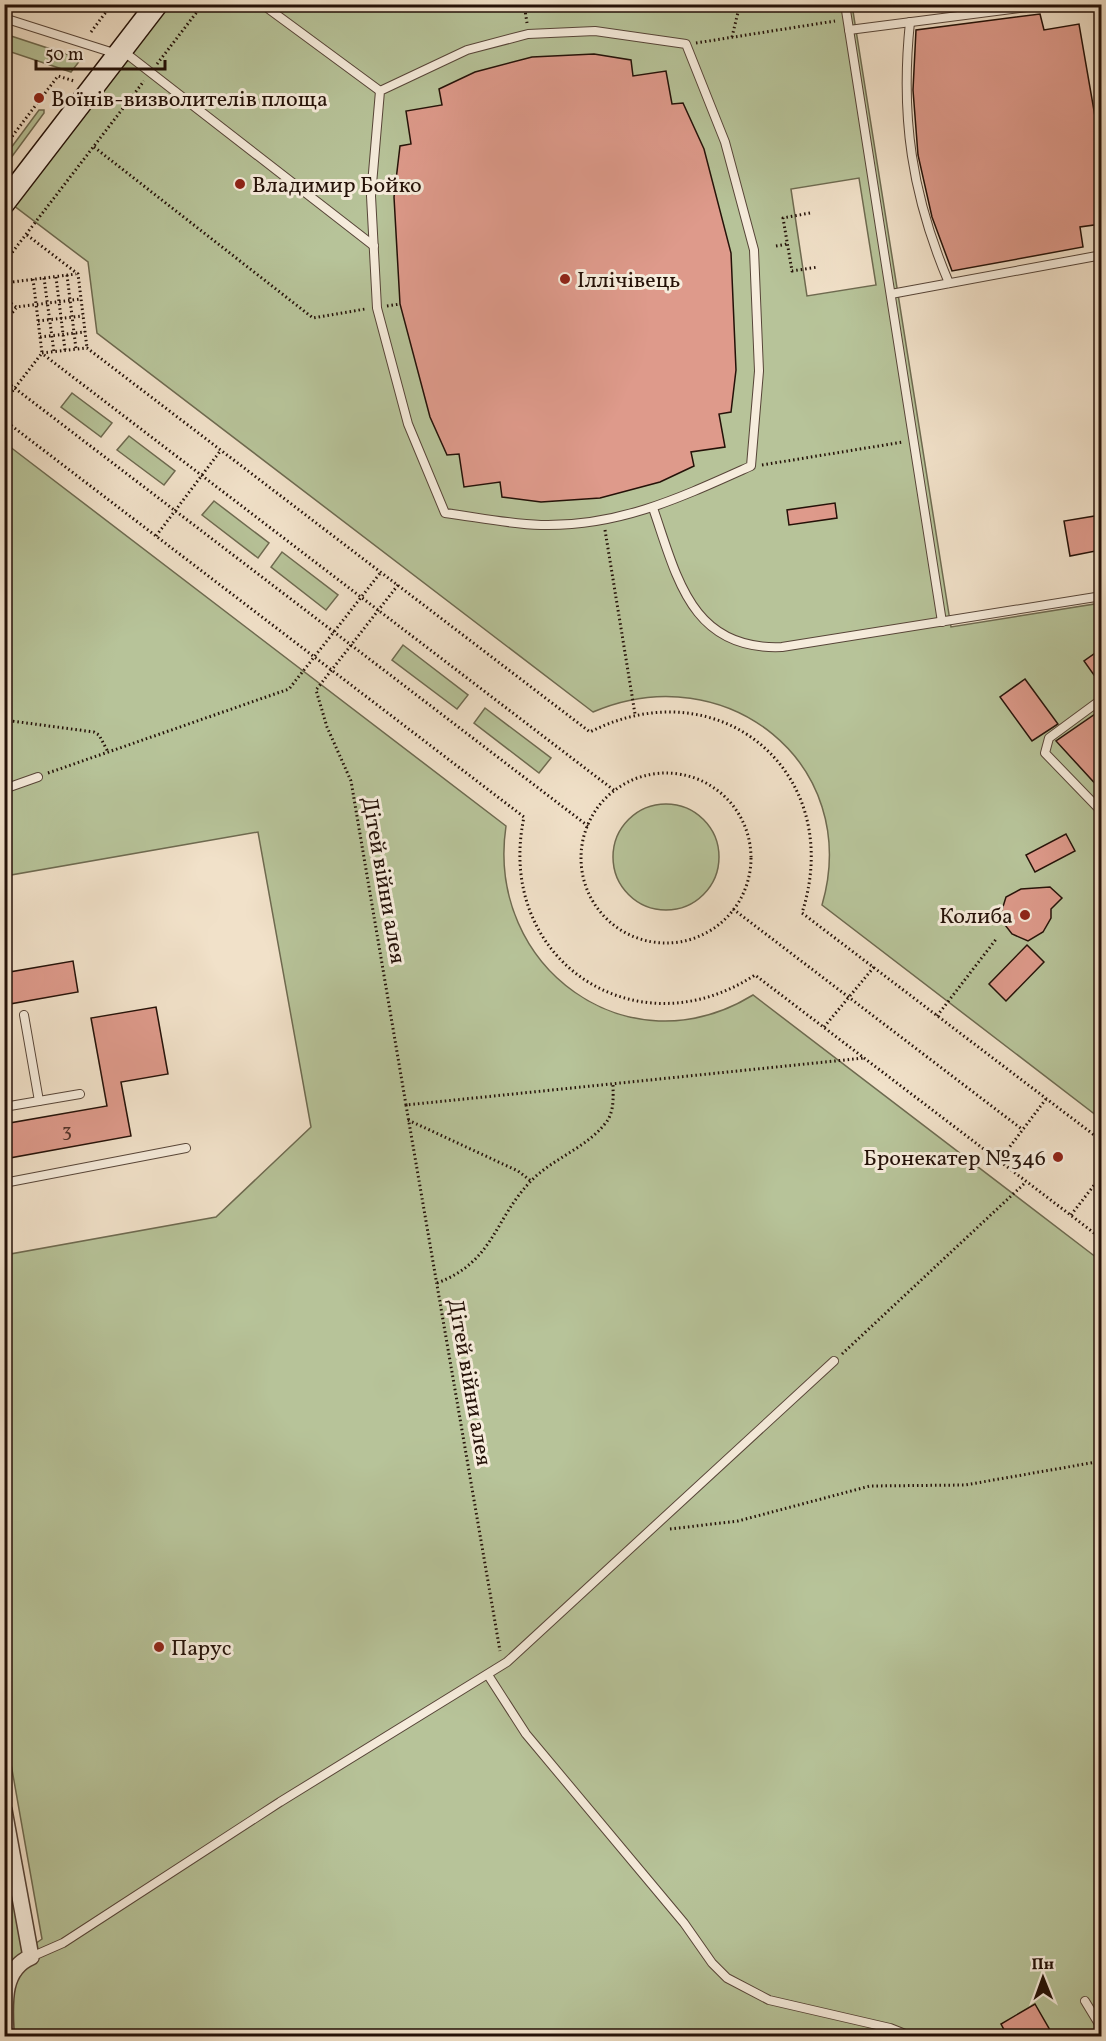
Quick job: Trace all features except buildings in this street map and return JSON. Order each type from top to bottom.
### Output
[{"type":"main road","points":[[4,203],[157,4]]},
{"type":"street","points":[[4,1810],[31,1957],[15,1966],[8,1980],[6,2037]]},
{"type":"lane","points":[[262,4],[380,91]]},
{"type":"lane","points":[[845,4],[942,622]]},
{"type":"lane","points":[[849,30],[1051,4]]},
{"type":"lane","points":[[4,18],[120,53],[150,73],[374,246]]},
{"type":"lane","points":[[910,22],[906,82],[909,142],[924,219],[949,283]]},
{"type":"lane","points":[[595,31],[686,44],[726,142],[754,250],[759,371],[751,466],[653,508],[604,521],[540,525],[445,513],[408,424],[377,308],[371,196],[380,91],[467,50],[528,34],[595,31]]},
{"type":"lane","points":[[891,294],[1101,255]]},
{"type":"lane","points":[[653,508],[687,599],[704,621],[740,643],[768,648],[782,647],[1101,596]]},
{"type":"lane","points":[[1101,699],[1048,738],[1045,753],[1101,812]]},
{"type":"lane","points":[[4,789],[38,777]]},
{"type":"lane","points":[[24,1015],[39,1101]]},
{"type":"lane","points":[[4,1107],[80,1094]]},
{"type":"lane","points":[[4,1183],[186,1148]]},
{"type":"lane","points":[[31,1957],[63,1943],[280,1802],[488,1676],[834,1361]]},
{"type":"lane","points":[[488,1676],[526,1734],[684,1923],[712,1963],[727,1978],[769,2000],[890,2028],[910,2037]]},
{"type":"lane","points":[[1085,2001],[1101,2029]]},
{"type":"path","points":[[83,43],[112,4]]},
{"type":"path","points":[[4,263],[203,4]]},
{"type":"path","points":[[524,4],[526,17]]},
{"type":"path","points":[[732,37],[740,4]]},
{"type":"path","points":[[686,44],[847,19]]},
{"type":"path","points":[[4,147],[58,76],[74,81]]},
{"type":"path","points":[[94,147],[313,318],[400,304]]},
{"type":"path","points":[[810,213],[783,218],[792,271],[818,267]]},
{"type":"path","points":[[26,234],[78,274],[87,348]]},
{"type":"path","points":[[776,246],[787,244]]},
{"type":"path","points":[[4,283],[78,274]]},
{"type":"path","points":[[67,275],[76,349]]},
{"type":"path","points":[[56,277],[65,351]]},
{"type":"path","points":[[44,278],[54,352]]},
{"type":"path","points":[[4,402],[42,353],[33,279]]},
{"type":"path","points":[[4,298],[16,307],[81,299]]},
{"type":"path","points":[[4,323],[16,307]]},
{"type":"path","points":[[38,321],[83,316]]},
{"type":"path","points":[[40,337],[85,332]]},
{"type":"path","points":[[42,353],[87,348],[590,732],[635,714],[668,710],[708,717],[745,734],[776,760],[799,794],[811,832],[813,873],[802,913],[1101,1141]]},
{"type":"path","points":[[42,353],[615,791]]},
{"type":"path","points":[[4,380],[588,826]]},
{"type":"path","points":[[4,420],[524,817],[519,857],[520,878],[528,907],[540,935],[552,951],[583,979],[619,997],[659,1004],[700,1001],[729,990],[755,975],[1101,1239]]},
{"type":"path","points":[[751,466],[914,441]]},
{"type":"path","points":[[156,536],[221,450]]},
{"type":"path","points":[[604,521],[635,714]]},
{"type":"path","points":[[38,777],[289,689],[381,572]]},
{"type":"path","points":[[332,670],[398,585]]},
{"type":"path","name":"Дітей війни алея","points":[[332,670],[316,690],[327,727],[351,781],[503,1664]]},
{"type":"path","points":[[4,720],[94,732],[99,735],[108,752]]},
{"type":"path","points":[[677,774],[705,783],[729,800],[744,825],[751,854],[747,883],[733,909],[712,929],[684,940],[655,941],[627,933],[603,915],[588,890],[581,861],[582,847],[588,826],[599,806],[615,791],[648,775],[677,774]]},
{"type":"path","points":[[733,909],[1023,1130]]},
{"type":"path","points":[[937,1016],[997,938]]},
{"type":"path","points":[[824,1027],[874,967]]},
{"type":"path","points":[[406,1105],[864,1058]]},
{"type":"path","points":[[437,1283],[457,1276],[472,1265],[531,1181],[604,1126],[612,1112],[613,1082]]},
{"type":"path","points":[[999,1161],[1046,1099]]},
{"type":"path","points":[[408,1120],[518,1171],[531,1181]]},
{"type":"path","points":[[1071,1215],[1101,1175]]},
{"type":"path","points":[[834,1361],[1026,1182]]},
{"type":"path","points":[[1094,1185],[1101,1190]]},
{"type":"path","points":[[650,1530],[738,1521],[860,1488],[964,1485],[1101,1461]]},
{"type":"green space","points":[[169,5],[852,5],[951,627],[1101,603],[1101,1119],[822,905],[829,854],[822,807],[802,767],[772,734],[734,711],[690,698],[642,698],[593,712],[97,333],[88,262],[13,205]],"holes":[[[859,178],[876,285],[807,296],[791,189]]]},
{"type":"green space","points":[[5,34],[81,59],[71,72],[5,50]]},
{"type":"green space","points":[[39,110],[44,110],[44,113],[5,166],[5,156]]},
{"type":"green space","points":[[72,393],[112,423],[101,437],[61,407]]},
{"type":"green space","points":[[129,436],[175,471],[164,485],[117,450]]},
{"type":"green space","points":[[5,443],[506,826],[505,877],[518,923],[542,962],[575,992],[614,1013],[659,1021],[706,1016],[753,995],[1101,1261],[1101,2036],[5,2036],[5,1817],[29,1948],[42,1939],[5,1730],[5,1255],[216,1217],[311,1127],[258,832],[5,876]]},
{"type":"green space","points":[[214,501],[269,543],[258,558],[202,515]]},
{"type":"green space","points":[[282,552],[338,595],[326,610],[271,567]]},
{"type":"green space","points":[[403,645],[468,695],[457,709],[392,660]]},
{"type":"green space","points":[[485,708],[551,758],[539,773],[474,723]]},
{"type":"green space","points":[[666,804],[686,808],[703,820],[715,837],[719,857],[715,877],[703,894],[686,906],[666,910],[646,906],[629,894],[617,877],[613,857],[617,837],[629,820],[646,808]]},
{"type":"place","name":"Воїнів-визволителів площа","points":[[39,98]]},
{"type":"place","name":"Владимир Бойко","points":[[240,184]]},
{"type":"place","name":"Іллічівець","points":[[565,279]]},
{"type":"place","name":"Колиба","points":[[1025,915]]},
{"type":"place","name":"Бронекатер №346","points":[[1058,1157]]},
{"type":"place","name":"Парус","points":[[159,1647]]}]
